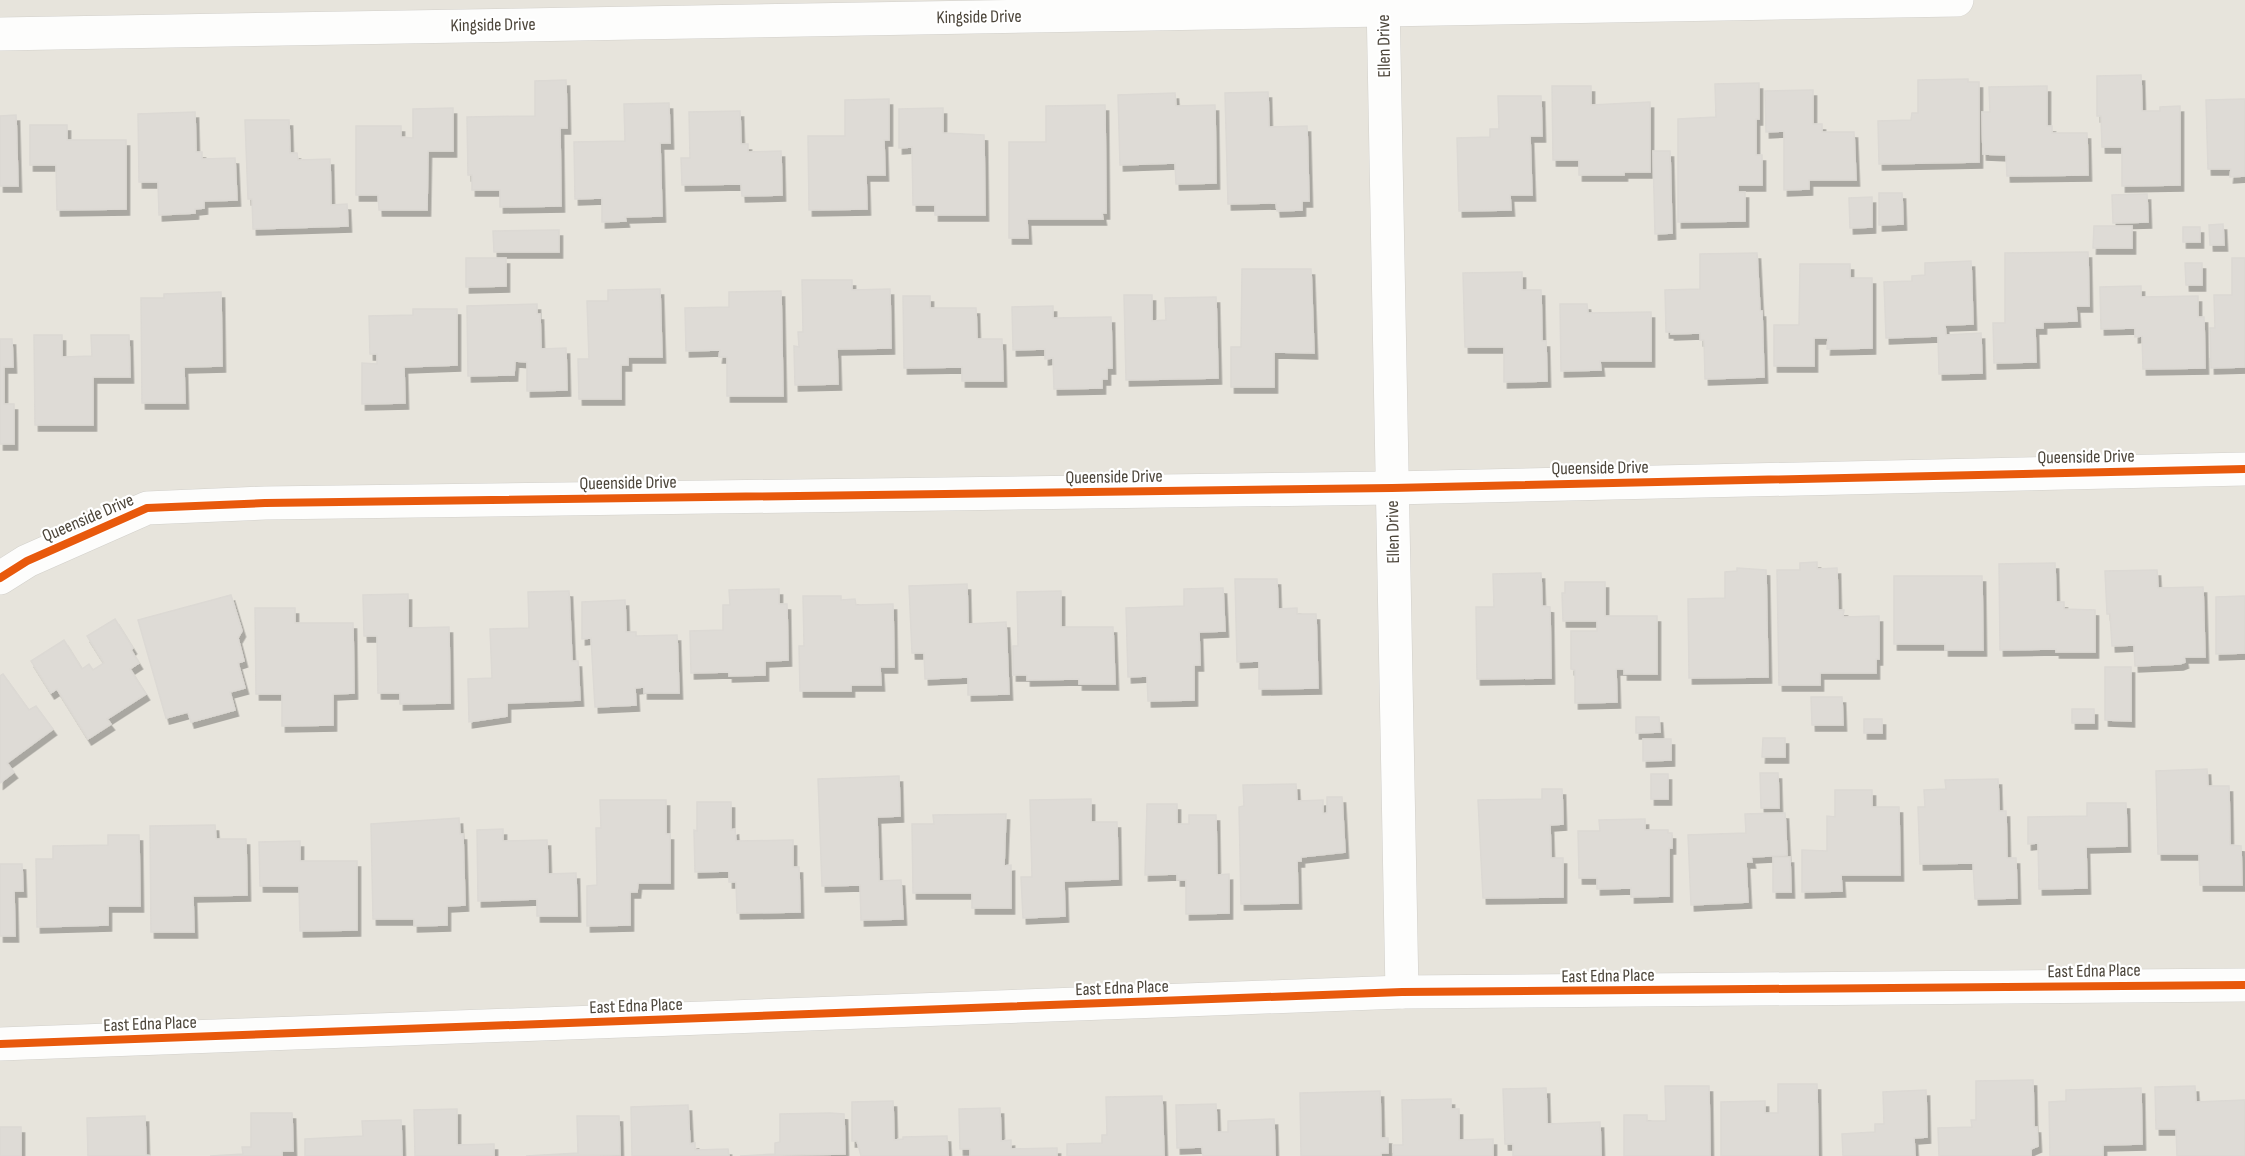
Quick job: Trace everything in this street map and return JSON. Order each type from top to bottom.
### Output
[{"type":"street","name":"Kingside Drive","points":[[0,34],[1383,5],[1958,0]]},
{"type":"street","name":"Ellen Drive","points":[[1383,5],[1402,993]]},
{"type":"street","name":"Queenside Drive","points":[[0,578],[27,561],[147,508],[265,503],[1392,488],[2245,469]]},
{"type":"street","name":"East Edna Place","points":[[0,1044],[1402,993],[2245,985]]},
{"type":"shaded area","points":[[0,0],[2245,0],[2245,1156],[0,1156]]},
{"type":"building","points":[[2141,75],[2142,111],[2160,111],[2160,107],[2180,106],[2180,185],[2122,186],[2122,147],[2102,147],[2101,116],[2097,116],[2097,76]]},
{"type":"building","points":[[1968,79],[1968,82],[1979,82],[1979,162],[1879,164],[1878,121],[1911,120],[1912,113],[1918,113],[1918,80]]},
{"type":"building","points":[[566,80],[567,128],[560,128],[561,206],[500,207],[500,190],[472,190],[472,175],[468,175],[467,117],[535,116],[535,81]]},
{"type":"building","points":[[1759,83],[1756,155],[1762,155],[1762,185],[1738,185],[1738,192],[1745,192],[1745,221],[1678,222],[1678,119],[1716,117],[1715,84]]},
{"type":"building","points":[[1552,86],[1591,86],[1591,105],[1650,102],[1650,172],[1624,172],[1624,175],[1579,175],[1579,160],[1553,160]]},
{"type":"building","points":[[2047,86],[2047,126],[2052,126],[2052,133],[2087,133],[2088,175],[2007,176],[2006,155],[1983,154],[1982,112],[1990,112],[1989,87]]},
{"type":"building","points":[[1813,90],[1813,124],[1822,124],[1822,132],[1854,132],[1856,180],[1809,180],[1809,189],[1784,190],[1784,131],[1766,132],[1765,91]]},
{"type":"building","points":[[1268,92],[1269,127],[1307,126],[1309,201],[1302,201],[1302,210],[1277,211],[1276,203],[1228,204],[1225,93]]},
{"type":"building","points":[[1175,93],[1176,106],[1215,105],[1216,183],[1176,184],[1175,163],[1120,165],[1118,95]]},
{"type":"building","points":[[1498,96],[1541,96],[1542,136],[1530,136],[1532,195],[1510,195],[1511,210],[1459,211],[1457,138],[1490,137],[1490,129],[1499,129]]},
{"type":"building","points":[[889,99],[889,140],[884,140],[885,175],[866,175],[867,209],[809,210],[808,136],[845,136],[845,100]]},
{"type":"building","points":[[2245,99],[2245,176],[2230,177],[2231,169],[2208,169],[2206,100]]},
{"type":"building","points":[[669,103],[670,143],[660,143],[662,216],[625,217],[626,221],[602,222],[602,198],[575,199],[574,142],[625,141],[624,104]]},
{"type":"building","points":[[1105,105],[1106,213],[1102,213],[1103,219],[1027,219],[1028,238],[1009,238],[1009,142],[1046,142],[1046,106]]},
{"type":"building","points":[[453,108],[453,151],[428,151],[427,210],[379,210],[378,195],[356,195],[356,126],[401,126],[401,137],[413,138],[413,109]]},
{"type":"building","points":[[943,108],[943,133],[984,135],[985,215],[935,215],[935,205],[913,205],[912,147],[899,148],[899,109]]},
{"type":"building","points":[[740,111],[741,144],[748,144],[748,152],[781,151],[782,195],[742,196],[741,184],[682,185],[681,158],[690,158],[689,112]]},
{"type":"building","points":[[195,112],[196,152],[202,152],[202,159],[235,158],[237,200],[204,201],[204,208],[195,209],[195,213],[159,215],[158,182],[139,182],[138,114]]},
{"type":"building","points":[[16,115],[18,186],[0,186],[0,116]]},
{"type":"building","points":[[245,120],[289,120],[290,153],[297,153],[298,160],[330,159],[331,205],[347,204],[348,226],[253,229],[252,199],[248,199]]},
{"type":"building","points":[[30,125],[67,125],[67,140],[126,140],[126,209],[57,210],[56,165],[30,165]]},
{"type":"building","points":[[1653,151],[1670,151],[1672,233],[1655,234]]},
{"type":"building","points":[[1879,193],[1902,193],[1903,224],[1879,225]]},
{"type":"building","points":[[2147,194],[2148,222],[2113,223],[2112,195]]},
{"type":"building","points":[[1872,197],[1872,227],[1850,228],[1849,198]]},
{"type":"building","points":[[2223,224],[2224,245],[2210,245],[2209,225]]},
{"type":"building","points":[[2094,226],[2132,226],[2132,248],[2093,248]]},
{"type":"building","points":[[2183,227],[2200,227],[2200,242],[2183,242]]},
{"type":"building","points":[[559,230],[559,252],[494,252],[493,231]]},
{"type":"building","points":[[2088,252],[2089,306],[2076,306],[2077,321],[2043,322],[2043,328],[2035,328],[2036,362],[1994,363],[1993,323],[2005,323],[2005,253]]},
{"type":"building","points":[[1757,253],[1764,377],[1705,379],[1704,340],[1700,340],[1700,333],[1671,334],[1671,332],[1666,332],[1665,290],[1700,289],[1700,254]]},
{"type":"building","points":[[466,258],[506,258],[506,286],[466,287]]},
{"type":"building","points":[[2232,258],[2245,258],[2245,367],[2211,368],[2210,328],[2215,328],[2214,295],[2232,295]]},
{"type":"building","points":[[1971,261],[1973,324],[1945,325],[1946,335],[1981,333],[1982,373],[1939,374],[1938,336],[1886,338],[1884,282],[1912,281],[1912,276],[1925,275],[1925,263]]},
{"type":"building","points":[[2185,263],[2202,263],[2202,285],[2186,285]]},
{"type":"building","points":[[1800,264],[1850,264],[1850,278],[1872,278],[1872,348],[1827,349],[1828,338],[1814,338],[1814,366],[1774,366],[1774,325],[1799,325]]},
{"type":"building","points":[[1242,269],[1311,269],[1314,353],[1274,352],[1274,387],[1231,387],[1231,347],[1241,347]]},
{"type":"building","points":[[1522,272],[1522,290],[1541,290],[1542,341],[1546,341],[1547,381],[1504,382],[1504,347],[1465,347],[1463,273]]},
{"type":"building","points":[[802,280],[852,280],[852,290],[890,289],[891,348],[837,349],[838,384],[795,385],[794,346],[799,347],[798,332],[803,332]]},
{"type":"building","points":[[2141,286],[2141,297],[2198,296],[2198,317],[2204,317],[2205,368],[2143,369],[2142,336],[2135,337],[2135,328],[2101,329],[2100,287]]},
{"type":"building","points":[[660,289],[662,357],[628,357],[628,365],[621,365],[621,399],[579,399],[578,359],[589,359],[587,301],[608,301],[608,290]]},
{"type":"building","points":[[781,291],[783,396],[727,396],[727,357],[719,357],[720,350],[686,351],[685,308],[729,307],[729,292]]},
{"type":"building","points":[[221,292],[222,366],[184,367],[185,403],[142,403],[141,298],[164,298],[164,294]]},
{"type":"building","points":[[1124,295],[1152,295],[1152,321],[1166,320],[1165,298],[1216,297],[1218,378],[1126,380]]},
{"type":"building","points":[[903,296],[930,296],[930,308],[976,308],[977,339],[1002,339],[1003,381],[962,381],[962,367],[904,368]]},
{"type":"building","points":[[537,304],[537,314],[540,314],[541,349],[566,348],[567,390],[527,391],[527,362],[515,361],[514,375],[468,376],[467,306]]},
{"type":"building","points":[[1560,304],[1587,304],[1588,313],[1651,312],[1651,361],[1600,361],[1601,370],[1561,371]]},
{"type":"building","points":[[1053,306],[1053,318],[1111,317],[1112,368],[1107,368],[1107,379],[1102,379],[1102,388],[1054,389],[1053,358],[1045,359],[1045,349],[1013,350],[1012,307]]},
{"type":"building","points":[[413,309],[457,309],[457,365],[404,367],[405,403],[362,404],[362,363],[377,364],[377,354],[370,354],[369,316],[413,315]]},
{"type":"building","points":[[34,335],[62,335],[62,357],[92,356],[91,335],[129,335],[130,377],[93,377],[93,425],[35,425]]},
{"type":"building","points":[[0,339],[12,339],[13,367],[4,367],[4,404],[14,404],[14,444],[0,444]]},
{"type":"building","points":[[1817,562],[1817,569],[1837,568],[1838,610],[1844,610],[1843,617],[1879,616],[1879,659],[1876,659],[1876,673],[1820,673],[1820,685],[1779,685],[1777,570],[1800,570],[1800,563]]},
{"type":"building","points":[[2055,563],[2056,602],[2064,602],[2064,609],[2095,610],[2095,652],[2056,652],[2056,649],[2000,650],[1999,564]]},
{"type":"building","points":[[1737,568],[1766,570],[1768,677],[1689,678],[1688,599],[1725,598],[1725,572],[1737,571]]},
{"type":"building","points":[[2157,570],[2158,588],[2203,587],[2205,657],[2184,657],[2185,662],[2180,664],[2135,666],[2134,645],[2112,646],[2110,614],[2107,614],[2105,571]]},
{"type":"building","points":[[1541,573],[1542,606],[1550,607],[1551,678],[1477,679],[1476,607],[1494,607],[1493,574]]},
{"type":"building","points":[[1894,576],[1982,576],[1983,650],[1945,650],[1945,644],[1894,644]]},
{"type":"building","points":[[1235,579],[1277,579],[1278,609],[1297,608],[1297,614],[1316,614],[1318,688],[1259,689],[1259,661],[1237,662]]},
{"type":"building","points":[[1565,582],[1605,582],[1605,616],[1657,616],[1657,674],[1624,674],[1624,669],[1616,669],[1617,702],[1575,703],[1575,670],[1571,669],[1571,631],[1597,631],[1597,621],[1563,621],[1562,593],[1565,593]]},
{"type":"building","points":[[967,584],[968,624],[1006,622],[1009,694],[968,695],[968,677],[925,679],[924,653],[912,653],[909,586]]},
{"type":"building","points":[[1223,588],[1225,631],[1199,632],[1200,665],[1194,665],[1194,700],[1148,701],[1147,676],[1128,677],[1126,608],[1184,606],[1184,589]]},
{"type":"building","points":[[779,589],[779,604],[787,604],[788,660],[765,661],[765,675],[729,676],[729,672],[691,673],[690,631],[723,630],[723,605],[730,605],[729,590]]},
{"type":"building","points":[[569,591],[572,661],[578,661],[580,700],[507,703],[507,716],[469,722],[468,679],[492,678],[490,629],[529,628],[528,592]]},
{"type":"building","points":[[1061,591],[1061,627],[1113,627],[1115,684],[1079,684],[1079,679],[1027,680],[1027,675],[1013,675],[1013,646],[1018,646],[1017,592]]},
{"type":"building","points":[[408,594],[408,628],[449,627],[450,703],[400,704],[400,693],[378,693],[377,636],[364,636],[363,595]]},
{"type":"building","points":[[231,595],[242,631],[238,638],[244,661],[238,663],[245,688],[230,692],[235,710],[191,722],[188,712],[166,718],[138,620]]},
{"type":"building","points":[[803,596],[841,596],[841,600],[855,599],[856,605],[893,604],[894,667],[880,667],[881,685],[851,685],[851,691],[800,691],[799,646],[804,646]]},
{"type":"building","points":[[2245,596],[2245,653],[2216,654],[2216,597]]},
{"type":"building","points":[[625,600],[626,632],[636,632],[636,636],[677,635],[679,693],[644,693],[644,687],[635,688],[636,705],[595,707],[591,638],[582,639],[582,602]]},
{"type":"building","points":[[255,608],[295,608],[295,623],[353,623],[354,693],[333,694],[333,725],[282,726],[282,694],[256,694]]},
{"type":"building","points":[[115,619],[133,648],[131,650],[139,663],[130,669],[146,694],[107,719],[111,724],[88,739],[57,689],[51,693],[31,661],[64,640],[82,669],[89,664],[93,670],[104,663],[87,636]]},
{"type":"building","points":[[2105,667],[2131,667],[2131,721],[2105,720]]},
{"type":"building","points":[[3,674],[29,710],[36,706],[53,729],[7,763],[14,772],[0,783],[0,676]]},
{"type":"building","points":[[1811,697],[1842,697],[1843,725],[1812,725]]},
{"type":"building","points":[[2072,709],[2094,709],[2094,723],[2072,723]]},
{"type":"building","points":[[1636,717],[1659,717],[1660,732],[1636,733]]},
{"type":"building","points":[[1864,719],[1882,719],[1882,733],[1864,733]]},
{"type":"building","points":[[1763,738],[1785,738],[1785,757],[1762,757]]},
{"type":"building","points":[[1643,739],[1671,739],[1671,760],[1643,761]]},
{"type":"building","points":[[2207,769],[2208,786],[2229,786],[2230,845],[2241,846],[2242,885],[2200,885],[2199,854],[2158,854],[2156,771]]},
{"type":"building","points":[[1760,773],[1778,773],[1779,808],[1761,808]]},
{"type":"building","points":[[1651,774],[1668,774],[1668,799],[1651,799]]},
{"type":"building","points":[[899,776],[900,816],[877,817],[879,881],[901,880],[903,919],[861,920],[860,885],[822,886],[818,779]]},
{"type":"building","points":[[1998,779],[1999,811],[2006,811],[2007,858],[2016,858],[2017,898],[1975,899],[1973,863],[1920,864],[1918,807],[1925,807],[1924,790],[1946,789],[1945,780]]},
{"type":"building","points":[[1296,784],[1297,801],[1323,800],[1323,814],[1327,813],[1327,797],[1342,797],[1345,852],[1301,857],[1301,861],[1297,861],[1298,903],[1241,904],[1239,807],[1244,806],[1243,785]]},
{"type":"building","points":[[1542,789],[1562,789],[1563,824],[1550,825],[1551,858],[1563,858],[1563,897],[1483,898],[1478,800],[1542,799]]},
{"type":"building","points":[[1835,790],[1872,790],[1872,807],[1899,807],[1900,875],[1841,875],[1842,891],[1802,892],[1802,850],[1827,851],[1827,816],[1835,817]]},
{"type":"building","points":[[1091,799],[1091,822],[1117,822],[1118,879],[1064,881],[1065,916],[1023,918],[1021,877],[1032,877],[1030,800]]},
{"type":"building","points":[[600,800],[666,800],[666,834],[670,834],[670,883],[638,883],[637,892],[630,892],[630,925],[587,926],[587,886],[597,885],[596,828],[601,828]]},
{"type":"building","points":[[697,802],[731,802],[731,830],[735,829],[736,841],[793,840],[793,867],[799,867],[800,912],[737,913],[736,882],[729,882],[729,871],[695,872],[694,830],[697,831]]},
{"type":"building","points":[[2087,803],[2126,803],[2127,846],[2086,847],[2087,888],[2039,889],[2038,843],[2028,844],[2028,817],[2087,816]]},
{"type":"building","points":[[1147,804],[1177,804],[1177,824],[1189,824],[1189,815],[1216,815],[1217,875],[1229,874],[1229,913],[1186,914],[1186,880],[1177,880],[1177,874],[1145,875]]},
{"type":"building","points":[[1785,813],[1787,855],[1751,857],[1752,862],[1746,862],[1748,902],[1691,905],[1688,835],[1746,833],[1745,814]]},
{"type":"building","points":[[1006,814],[1004,866],[1011,865],[1011,908],[972,908],[972,893],[913,893],[912,824],[934,824],[933,815]]},
{"type":"building","points":[[459,818],[460,834],[463,834],[465,905],[447,906],[447,925],[414,926],[414,919],[373,919],[371,824]]},
{"type":"building","points":[[1645,819],[1645,830],[1668,830],[1668,833],[1672,833],[1672,848],[1669,848],[1669,896],[1631,897],[1631,888],[1597,889],[1597,878],[1579,878],[1578,831],[1600,831],[1599,820]]},
{"type":"building","points":[[215,825],[216,839],[246,839],[247,895],[193,896],[194,932],[151,932],[150,826]]},
{"type":"building","points":[[503,829],[503,841],[547,840],[548,874],[576,873],[577,916],[537,916],[537,899],[478,901],[477,830]]},
{"type":"building","points":[[108,835],[139,835],[140,906],[108,906],[108,925],[37,927],[36,859],[53,859],[53,846],[108,845]]},
{"type":"building","points":[[300,841],[300,861],[357,861],[357,930],[300,931],[299,886],[260,886],[259,842]]},
{"type":"building","points":[[1773,857],[1790,857],[1791,892],[1773,892]]},
{"type":"building","points":[[0,864],[22,864],[23,891],[14,891],[15,936],[0,936]]},
{"type":"building","points":[[2033,1080],[2034,1127],[2037,1127],[2038,1146],[2031,1149],[2031,1156],[1939,1156],[1938,1128],[1972,1127],[1971,1120],[1976,1120],[1976,1081]]},
{"type":"building","points":[[1778,1084],[1817,1084],[1818,1156],[1721,1156],[1721,1102],[1765,1101],[1765,1113],[1778,1113]]},
{"type":"building","points":[[1665,1086],[1709,1086],[1710,1156],[1624,1156],[1624,1115],[1647,1115],[1647,1121],[1666,1121]]},
{"type":"building","points":[[2195,1086],[2196,1102],[2245,1100],[2245,1156],[2177,1156],[2176,1129],[2156,1129],[2155,1087]]},
{"type":"building","points":[[1546,1088],[1547,1124],[1600,1122],[1601,1156],[1513,1156],[1513,1144],[1505,1144],[1503,1089]]},
{"type":"building","points":[[2141,1088],[2142,1144],[2103,1145],[2103,1156],[2050,1156],[2049,1102],[2066,1101],[2066,1090]]},
{"type":"building","points":[[1926,1090],[1927,1137],[1914,1138],[1915,1156],[1843,1156],[1842,1134],[1875,1132],[1875,1124],[1884,1124],[1883,1092]]},
{"type":"building","points":[[1380,1091],[1381,1138],[1388,1138],[1388,1153],[1381,1153],[1381,1156],[1301,1156],[1300,1093]]},
{"type":"building","points":[[1162,1096],[1164,1156],[1067,1156],[1067,1144],[1102,1143],[1102,1135],[1107,1135],[1106,1097]]},
{"type":"building","points":[[1451,1099],[1451,1109],[1459,1109],[1459,1140],[1493,1139],[1493,1156],[1394,1156],[1393,1145],[1403,1145],[1402,1100]]},
{"type":"building","points":[[893,1101],[894,1140],[903,1139],[903,1137],[947,1136],[948,1156],[861,1156],[857,1141],[852,1141],[852,1102]]},
{"type":"building","points":[[1216,1104],[1217,1132],[1228,1132],[1228,1121],[1274,1119],[1275,1156],[1203,1156],[1202,1147],[1177,1148],[1176,1105]]},
{"type":"building","points":[[688,1105],[690,1144],[695,1143],[695,1150],[728,1149],[729,1156],[632,1156],[631,1107]]},
{"type":"building","points":[[1000,1108],[1001,1141],[1011,1140],[1011,1149],[1057,1148],[1057,1156],[970,1156],[970,1149],[960,1149],[959,1109]]},
{"type":"building","points":[[457,1109],[457,1145],[494,1144],[494,1156],[415,1156],[414,1110]]},
{"type":"building","points":[[251,1113],[292,1113],[293,1151],[282,1151],[282,1156],[210,1156],[243,1154],[242,1147],[251,1147]]},
{"type":"building","points":[[780,1114],[844,1114],[845,1154],[740,1156],[775,1154],[775,1143],[780,1142]]},
{"type":"building","points":[[145,1116],[146,1155],[151,1156],[88,1156],[87,1118]]},
{"type":"building","points":[[577,1116],[619,1116],[620,1155],[526,1156],[578,1153]]},
{"type":"building","points":[[401,1120],[402,1156],[305,1156],[305,1139],[363,1136],[362,1121]]},
{"type":"building","points":[[0,1127],[21,1127],[21,1156],[0,1156]]},
{"type":"cycle path","points":[[0,578],[27,561],[147,508],[265,503],[1392,488],[2245,469]]},
{"type":"cycle path","points":[[0,1044],[1402,992],[2245,985]]}]
